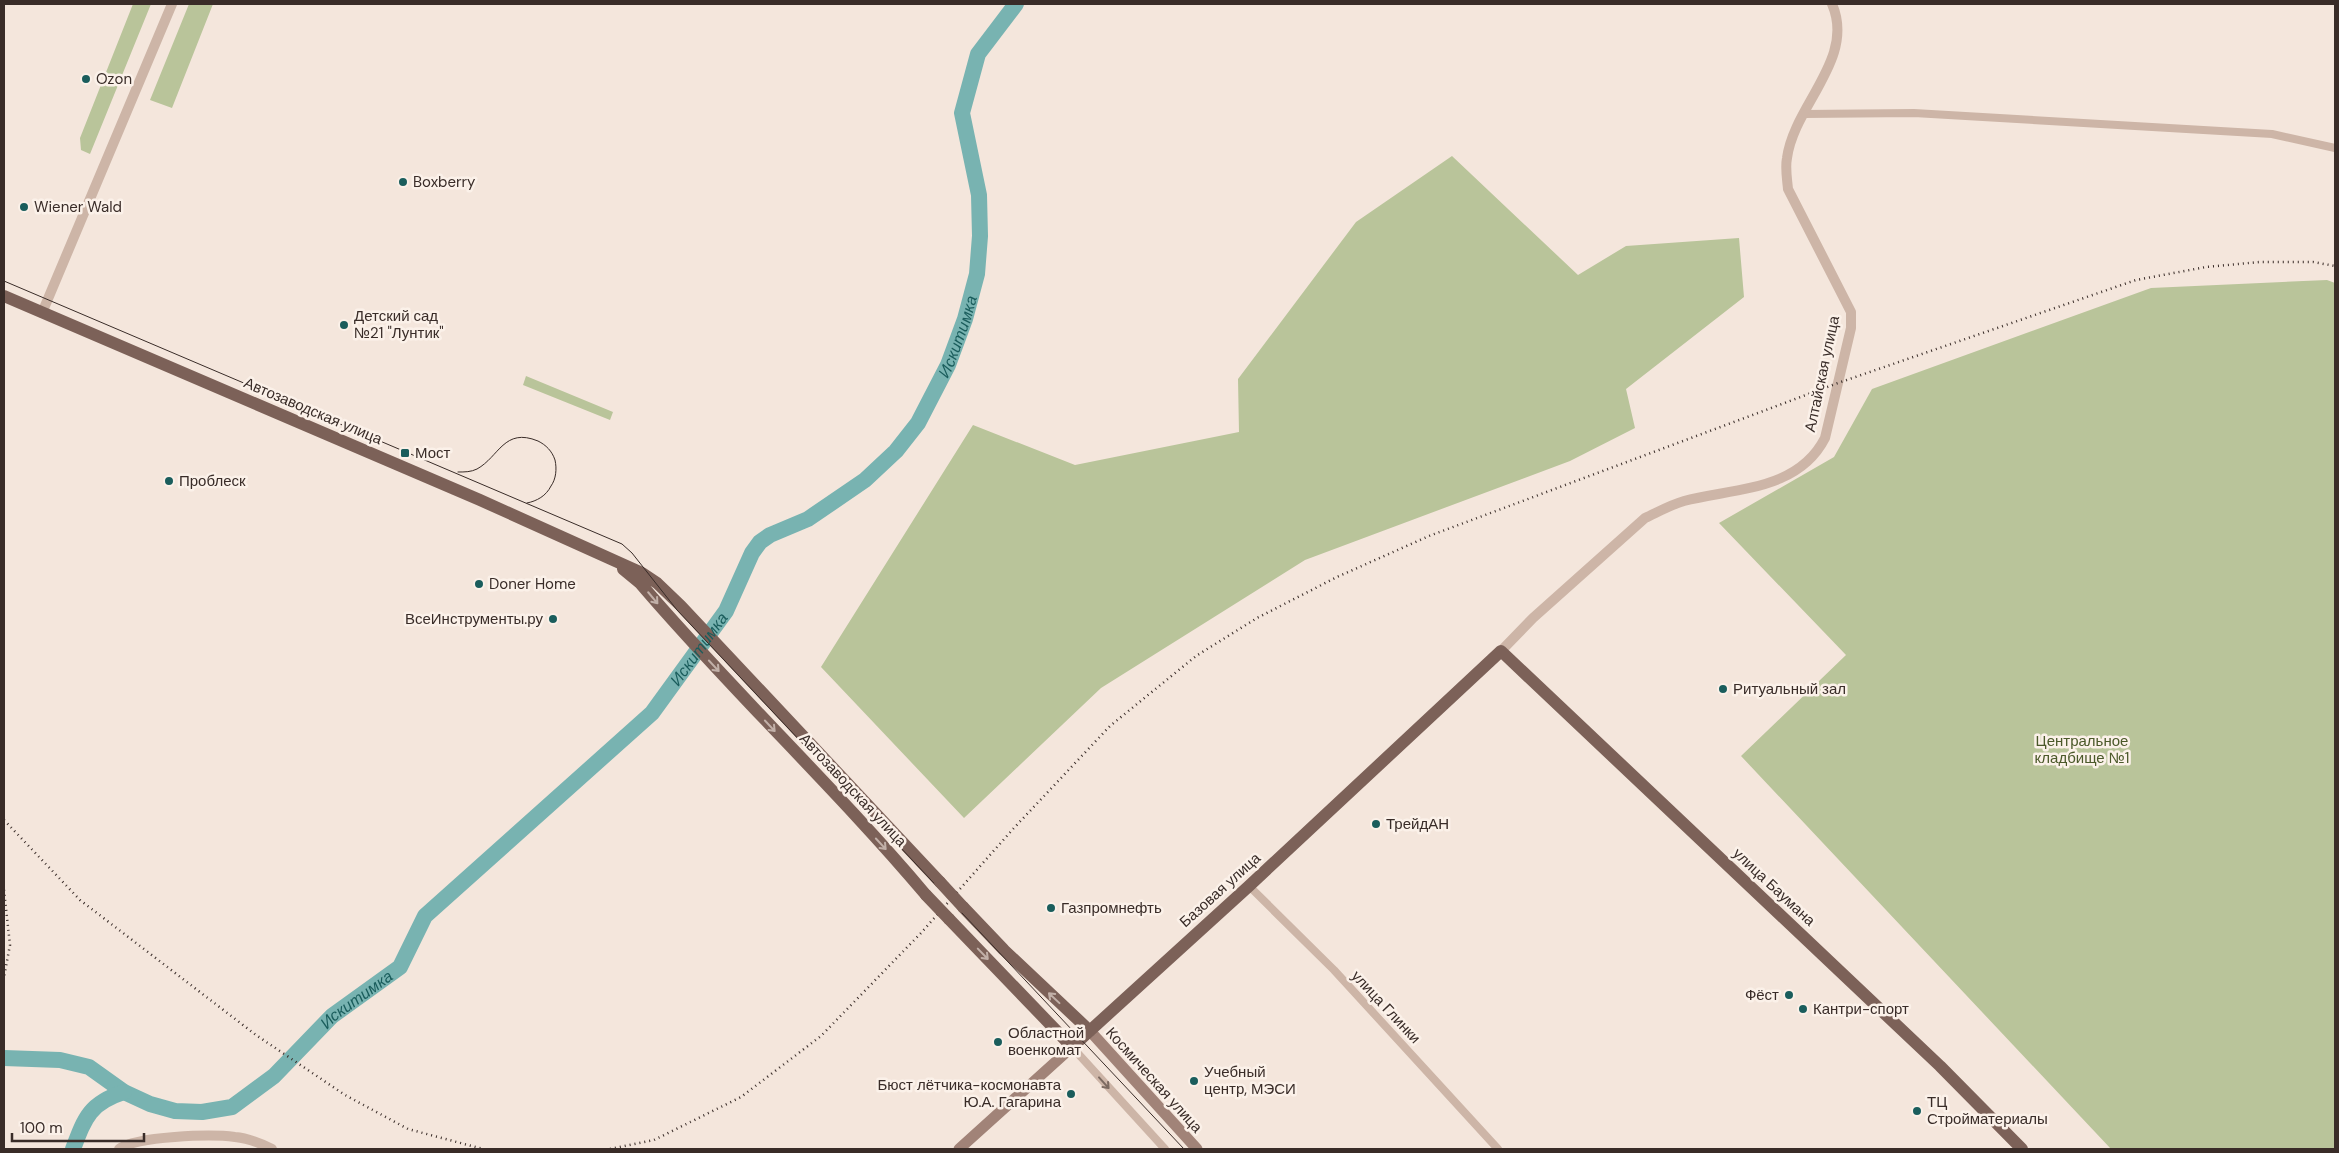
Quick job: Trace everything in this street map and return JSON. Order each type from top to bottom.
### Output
[{"type":"main road","name":"Автозаводская улица","points":[[4,296],[480,500],[642,573],[656,583],[680,606],[1004,950],[1090,1031]]},
{"type":"main road","name":"Автозаводская улица","points":[[609,558],[640,583],[669,617],[882,845],[926,895],[1072,1047]]},
{"type":"main road","name":"Базовая улица","points":[[959,1149],[1249,886],[1501,651]]},
{"type":"main road","name":"улица Баумана","points":[[1501,651],[1940,1066],[2022,1149]]},
{"type":"main road","name":"Космическая улица","points":[[1090,1031],[1197,1149]]},
{"type":"street","points":[[42,313],[172,4]]},
{"type":"street","name":"Алтайская улица","points":[[1501,651],[1533,618],[1645,518],[1664,508],[1684,502],[1766,484],[1789,475],[1806,464],[1818,451],[1825,438],[1851,328],[1851,312],[1788,189],[1787,157],[1804,114],[1837,43],[1837,16],[1832,4]]},
{"type":"street","points":[[1804,114],[1914,113],[2272,134],[2335,148]]},
{"type":"street","name":"улица Глинки","points":[[1249,886],[1334,970],[1498,1149]]},
{"type":"street","points":[[1072,1047],[1165,1149]]},
{"type":"street","points":[[118,1149],[145,1141],[205,1136],[236,1137],[272,1149]]},
{"type":"green space","points":[[133,4],[151,4],[90,154],[81,150],[80,138]]},
{"type":"green space","points":[[189,4],[213,4],[172,108],[150,100]]},
{"type":"green space","points":[[1452,156],[1578,275],[1626,246],[1739,238],[1744,297],[1626,389],[1635,428],[1570,461],[1305,560],[1101,688],[964,818],[821,667],[973,425],[1075,465],[1239,432],[1238,379],[1356,222]]},
{"type":"green space","name":"Центральное кладбище №1","points":[[2327,280],[2335,283],[2335,1149],[2111,1149],[1741,756],[1846,655],[1719,523],[1834,457],[1872,389],[2151,288]]},
{"type":"green space","points":[[526,376],[613,412],[610,420],[523,385]]},
{"type":"waterway","name":"Искитимка","points":[[4,1058],[60,1060],[89,1067],[124,1092],[150,1104],[175,1111],[202,1112],[232,1107],[274,1076],[332,1016],[400,967],[425,916],[652,713],[726,611],[752,553],[760,542],[770,535],[808,519],[865,480],[896,451],[918,423],[948,365],[965,319],[977,274],[980,236],[979,195],[962,113],[978,54],[1016,4]]},
{"type":"waterway","points":[[73,1149],[85,1120],[96,1106],[124,1092]]},
{"type":"tram line","points":[[4,281],[622,544],[632,553],[677,610],[1184,1149]]},
{"type":"tram line","points":[[458,472],[477,469],[485,464],[503,445],[517,438],[538,441],[546,446],[552,454],[556,463],[556,474],[547,493],[527,503]]},
{"type":"railway","points":[[610,1149],[654,1140],[741,1097],[821,1036],[921,933],[1013,829],[1110,726],[1196,656],[1257,618],[1337,577],[1429,536],[1838,383],[2136,280],[2206,267],[2260,262],[2313,262],[2335,266]]},
{"type":"railway","points":[[4,820],[80,900],[256,1035],[345,1095],[408,1129],[483,1149]]},
{"type":"railway","points":[[4,890],[10,945],[4,977]]},
{"type":"place","name":"Ozon","points":[[86,79]]},
{"type":"place","name":"Boxberry","points":[[403,182]]},
{"type":"place","name":"Wiener Wald","points":[[24,207]]},
{"type":"place","name":"Детский сад №21 \"Лунтик\"","points":[[344,325]]},
{"type":"place","name":"Мост","points":[[405,453]]},
{"type":"place","name":"Проблеск","points":[[169,481]]},
{"type":"place","name":"Doner Home","points":[[479,584]]},
{"type":"place","name":"ВсеИнструменты.ру","points":[[553,619]]},
{"type":"place","name":"Ритуальный зал","points":[[1723,689]]},
{"type":"place","name":"ТрейдАН","points":[[1376,824]]},
{"type":"place","name":"Газпромнефть","points":[[1051,908]]},
{"type":"place","name":"Фёст","points":[[1789,995]]},
{"type":"place","name":"Кантри-спорт","points":[[1803,1009]]},
{"type":"place","name":"Областной военкомат","points":[[998,1042]]},
{"type":"place","name":"Учебный центр, МЭСИ","points":[[1194,1081]]},
{"type":"place","name":"Бюст лётчика-космонавта Ю.А. Гагарина","points":[[1071,1094]]},
{"type":"place","name":"ТЦ Стройматериалы","points":[[1917,1111]]}]
